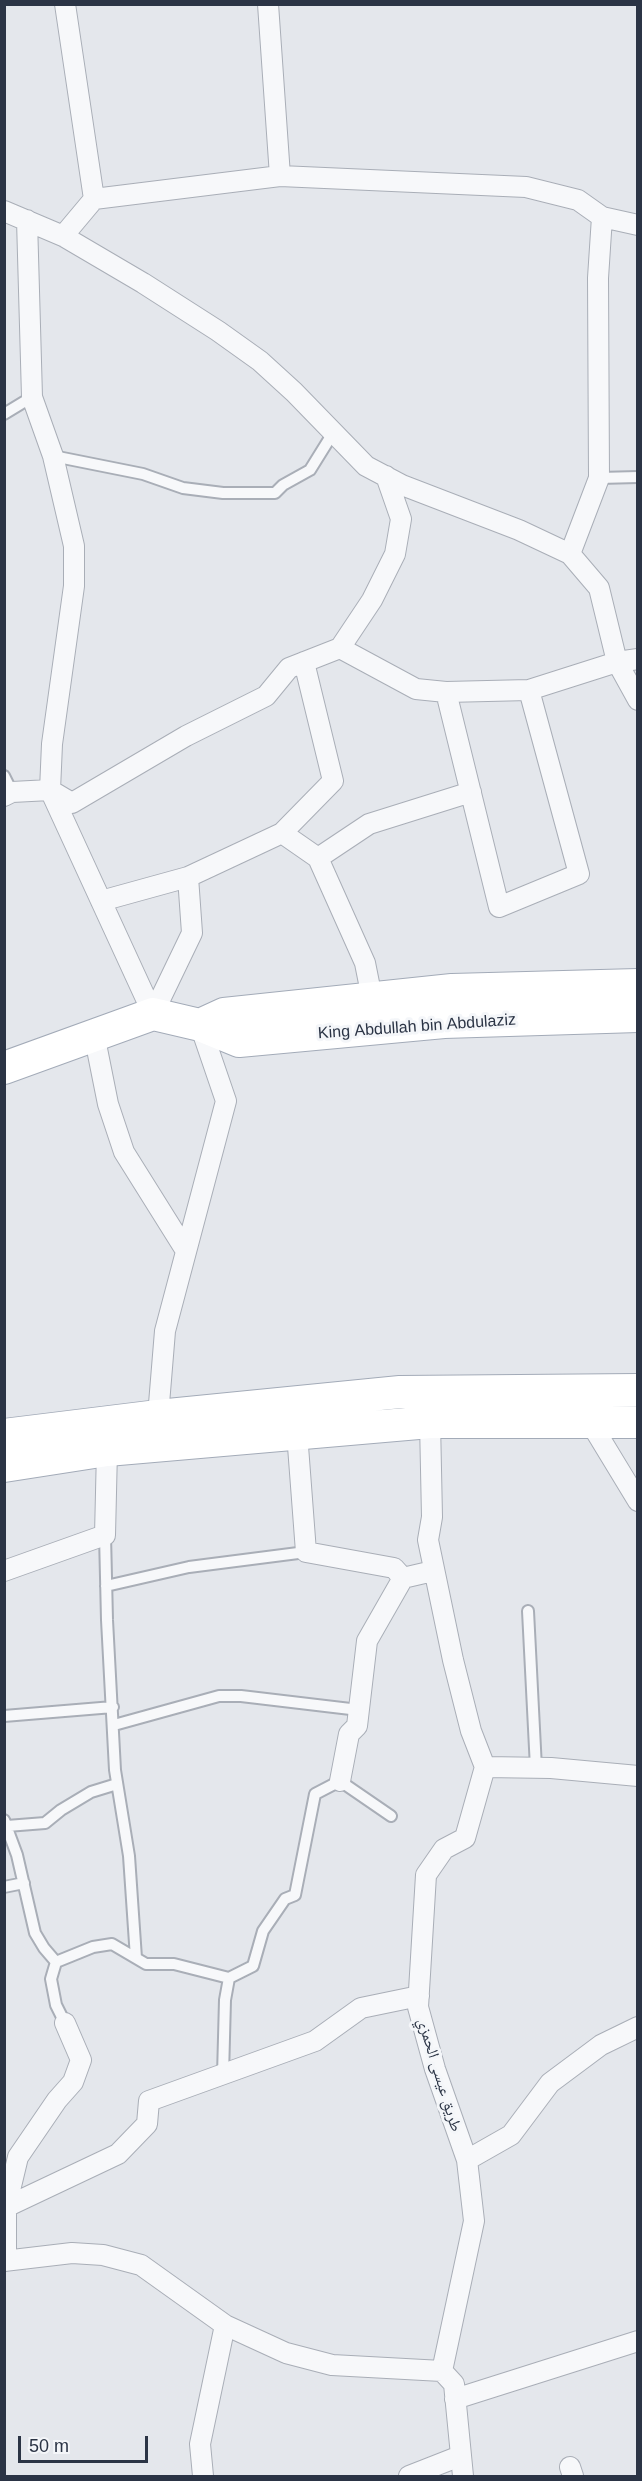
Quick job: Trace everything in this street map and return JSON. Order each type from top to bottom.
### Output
[{"type":"main road","name":"King Abdullah bin Abdulaziz","points":[[200,1025],[224,1014],[452,990],[638,985]]},
{"type":"main road","name":"King Abdullah bin Abdulaziz","points":[[153,1014],[200,1025],[239,1041],[444,1022],[638,1016]]},
{"type":"main road","points":[[4,1068],[153,1014]]},
{"type":"main road","points":[[4,1466],[107,1450],[160,1430],[400,1392],[638,1390]]},
{"type":"main road","points":[[4,1435],[160,1430],[297,1433],[430,1422],[638,1422]]},
{"type":"street","points":[[65,4],[94,199]]},
{"type":"street","points":[[268,4],[280,176]]},
{"type":"street","points":[[63,236],[94,199],[280,176],[526,187],[578,200],[602,217],[638,225]]},
{"type":"street","points":[[4,210],[63,236],[143,283],[260,360],[366,466],[402,485],[519,530],[570,554],[599,588],[617,662],[632,694],[638,700]]},
{"type":"street","points":[[570,554],[599,478],[598,278],[602,217]]},
{"type":"street","points":[[27,220],[32,397],[53,456],[74,546],[74,586],[52,744],[50,790],[153,1014]]},
{"type":"street","points":[[7,788],[50,790],[72,803],[186,736],[266,696],[289,668],[340,648],[372,600],[395,554],[401,519],[386,476]]},
{"type":"street","points":[[340,648],[416,689],[446,692],[529,690],[617,662],[638,659]]},
{"type":"street","points":[[101,901],[188,877],[282,833],[333,782],[304,662]]},
{"type":"street","points":[[446,692],[499,908],[579,874],[529,690]]},
{"type":"street","points":[[318,858],[369,824],[471,792]]},
{"type":"street","points":[[282,833],[318,858],[365,963],[372,998]]},
{"type":"street","points":[[153,1014],[192,933],[188,877]]},
{"type":"street","points":[[160,1430],[165,1331],[226,1101],[200,1025]]},
{"type":"street","points":[[94,1034],[108,1104],[124,1152],[186,1251]]},
{"type":"street","points":[[430,1422],[432,1517],[428,1540],[433,1571],[468,1721],[485,1767],[537,1768],[638,1776]]},
{"type":"street","points":[[590,1422],[638,1501]]},
{"type":"street","points":[[297,1433],[306,1552],[394,1568],[403,1578]]},
{"type":"street","points":[[4,1571],[105,1535],[107,1450]]},
{"type":"street","points":[[340,1781],[349,1734],[357,1726],[367,1641],[403,1578],[433,1571]]},
{"type":"street","name":"طريق عيسى الحمزي","points":[[442,2371],[474,2221],[467,2160],[435,2069],[418,2007],[426,1875],[444,1850],[465,1838],[485,1767]]},
{"type":"street","points":[[6,2207],[118,2154],[147,2124],[149,2101],[315,2041],[362,2008],[420,1996]]},
{"type":"street","points":[[65,2023],[81,2060],[73,2082],[57,2100],[18,2157],[6,2207],[5,2261],[72,2253],[103,2255],[141,2265],[225,2325],[286,2353],[332,2365],[442,2371],[453,2384],[463,2476]]},
{"type":"street","points":[[467,2160],[511,2135],[550,2083],[601,2045],[637,2028]]},
{"type":"street","points":[[203,2476],[201,2444],[225,2325]]},
{"type":"street","points":[[455,2399],[638,2341]]},
{"type":"street","points":[[410,2476],[460,2456]]},
{"type":"lane","points":[[4,414],[32,397]]},
{"type":"lane","points":[[53,456],[143,474],[183,488],[224,493],[275,493],[283,485],[310,470],[333,433]]},
{"type":"lane","points":[[599,478],[638,477]]},
{"type":"lane","points":[[105,1535],[117,1785],[129,1856],[136,1958]]},
{"type":"lane","points":[[106,1586],[189,1568],[306,1552]]},
{"type":"lane","points":[[528,1611],[537,1768]]},
{"type":"lane","points":[[114,1725],[219,1696],[241,1696],[359,1710]]},
{"type":"lane","points":[[4,1716],[113,1707]]},
{"type":"lane","points":[[56,1962],[93,1947],[112,1944],[146,1964],[174,1964],[229,1978],[253,1966],[263,1931],[285,1899],[295,1895],[315,1794],[340,1781],[391,1816]]},
{"type":"lane","points":[[56,1962],[35,1933],[24,1883],[6,1823],[45,1823],[61,1810],[91,1792],[117,1785]]},
{"type":"lane","points":[[4,1887],[24,1883]]},
{"type":"lane","points":[[56,1962],[51,1979],[56,2005],[65,2023]]},
{"type":"lane","points":[[223,2075],[225,2000],[229,1978]]}]
